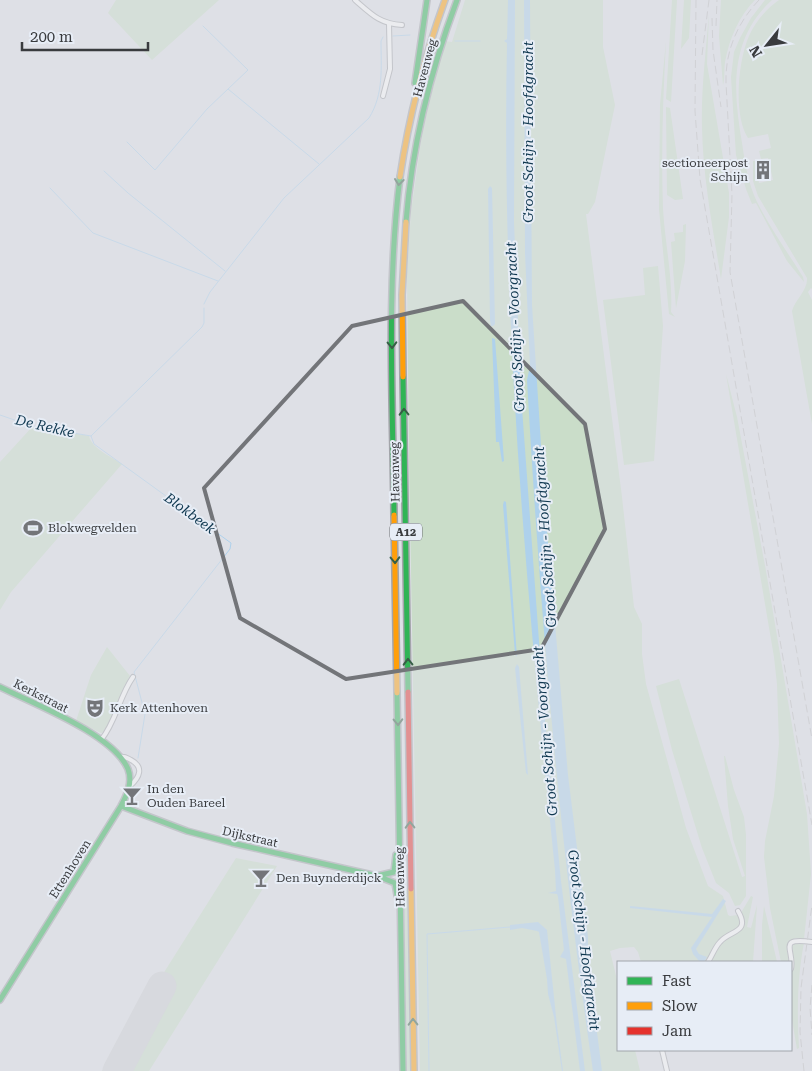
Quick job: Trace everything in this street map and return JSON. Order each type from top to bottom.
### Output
[{"type":"main road","points":[[402,159],[427,0]]},
{"type":"main road","name":"Havenweg","points":[[403,1071],[391,294],[394,238],[402,159],[417,89],[433,32],[445,0]]},
{"type":"main road","name":"Havenweg","points":[[414,1071],[402,295],[405,241],[414,158],[428,91],[443,36],[457,0]]},
{"type":"main road","name":"Kerkstraat","points":[[0,687],[90,732],[101,740],[120,757],[128,769],[130,786]]},
{"type":"main road","points":[[377,876],[390,875],[396,869],[396,789],[399,749]]},
{"type":"main road","name":"Ettenhoven","points":[[0,1000],[122,806],[130,786]]},
{"type":"main road","name":"Dijkstraat","points":[[122,806],[186,831],[392,881],[397,888],[401,983]]},
{"type":"street","points":[[355,0],[371,14],[389,24],[402,25]]},
{"type":"street","points":[[383,96],[390,69],[389,24]]},
{"type":"street","points":[[101,740],[111,724],[125,689],[133,677]]},
{"type":"street","name":"Ettenhoven","points":[[120,757],[124,756],[138,764],[139,772],[130,786]]},
{"type":"street","points":[[709,961],[720,941],[740,929],[742,921],[738,911]]},
{"type":"street","points":[[792,961],[789,948],[791,943],[798,940],[812,942]]},
{"type":"street","points":[[662,1051],[668,1071]]},
{"type":"highlighted area","points":[[463,301],[585,424],[605,529],[541,649],[346,679],[240,618],[204,488],[352,326]]},
{"type":"green space","points":[[116,0],[219,0],[152,60],[108,13]]},
{"type":"green space","points":[[465,0],[603,0],[603,47],[615,105],[595,202],[588,214],[586,214],[634,607],[642,624],[642,654],[646,684],[686,828],[708,886],[723,896],[728,915],[738,915],[740,928],[742,928],[742,911],[751,896],[753,897],[747,927],[751,928],[757,905],[753,961],[641,961],[634,947],[610,951],[617,980],[617,1051],[635,1051],[640,1071],[420,1071],[407,273],[411,212],[421,141],[445,41],[452,42]]},
{"type":"green space","points":[[672,0],[677,0],[671,102],[666,99]]},
{"type":"green space","points":[[684,0],[691,0],[689,38],[681,49]]},
{"type":"green space","points":[[721,0],[755,0],[744,13],[732,36],[725,62],[723,85],[719,36]]},
{"type":"green space","points":[[765,0],[772,0],[758,15],[748,31],[741,49],[736,85],[739,124],[749,180],[754,195],[803,277],[804,282],[787,261],[756,203],[752,204],[736,155],[731,77],[734,52],[751,18]]},
{"type":"green space","points":[[779,0],[812,0],[812,289],[808,292],[812,300],[812,424],[792,311],[806,287],[807,278],[758,196],[753,181],[753,161],[755,161],[759,183],[773,180],[768,158],[761,159],[759,151],[771,148],[768,134],[748,138],[740,116],[740,73],[745,47],[754,26],[761,16]]},
{"type":"green space","points":[[709,13],[707,64],[729,193],[729,217],[721,279],[704,166],[702,127],[702,98]]},
{"type":"green space","points":[[666,41],[662,167],[663,209],[671,286],[671,312],[675,317],[669,314],[659,209],[660,105]]},
{"type":"green space","points":[[666,107],[670,108],[683,199],[675,200],[667,195]]},
{"type":"green space","points":[[686,224],[685,261],[676,308],[671,242],[675,241],[674,233],[683,232],[683,225]]},
{"type":"green space","points":[[658,266],[663,326],[654,461],[624,465],[603,300],[645,295],[643,268]]},
{"type":"green space","points":[[726,374],[737,417],[766,571],[807,814],[811,874],[804,939],[795,938],[787,945],[789,961],[781,961],[770,908],[764,857],[765,841],[774,796],[779,744],[774,657]]},
{"type":"green space","name":"Blokwegvelden","points":[[33,426],[89,436],[98,449],[122,464],[11,592],[0,610],[0,462]]},
{"type":"green space","points":[[107,647],[130,676],[105,732],[101,733],[76,721],[91,675]]},
{"type":"green space","points":[[679,679],[742,877],[745,876],[733,839],[728,806],[724,756],[744,817],[746,835],[746,896],[740,905],[735,906],[729,893],[716,883],[702,848],[672,750],[656,686]]},
{"type":"green space","points":[[236,858],[277,866],[149,1071],[102,1071]]},
{"type":"green space","points":[[404,889],[407,890],[411,1071],[407,1071]]},
{"type":"green space","points":[[764,906],[777,961],[762,961]]},
{"type":"green space","points":[[794,943],[804,943],[799,982],[799,1048],[797,1049],[792,1020],[792,969],[794,964],[791,949]]},
{"type":"water","name":"Groot Schijn - Voorgracht","points":[[508,0],[515,0],[514,222],[521,394],[544,710],[561,881],[585,1071],[580,1071],[566,959],[560,957],[564,950],[558,897],[557,894],[548,893],[556,891],[555,870],[526,561],[512,354],[506,147],[507,43],[504,41],[507,39]]},
{"type":"water","name":"Groot Schijn - Hoofdgracht","points":[[524,0],[530,0],[532,305],[545,507],[568,775],[602,1071],[593,1071],[570,899],[552,726],[538,553],[527,380],[530,366],[525,253]]},
{"type":"water","points":[[490,186],[492,188],[495,324],[493,326],[491,326],[490,320],[488,189]]},
{"type":"water","points":[[492,338],[495,339],[504,461],[502,462],[499,442],[496,442]]},
{"type":"water","points":[[504,501],[506,502],[517,657],[515,654]]},
{"type":"water","points":[[517,664],[519,667],[528,775],[526,773],[515,668]]},
{"type":"water","points":[[723,899],[726,901],[696,949],[699,954],[707,957],[705,961],[699,961],[691,948],[712,917],[630,908],[630,906],[712,914]]},
{"type":"water","points":[[538,922],[547,930],[563,1071],[548,994],[539,932],[522,928],[510,930],[510,925]]},
{"type":"waterway","points":[[203,26],[248,70],[228,89],[319,164]]},
{"type":"waterway","name":"Blokbeek","points":[[393,36],[410,35]]},
{"type":"waterway","name":"Blokbeek","points":[[204,304],[210,292],[284,198],[369,118],[374,109],[379,90],[381,41],[383,37]]},
{"type":"waterway","name":"Blokbeek","points":[[455,41],[480,41]]},
{"type":"waterway","points":[[127,142],[155,170],[207,109],[228,89]]},
{"type":"waterway","points":[[104,171],[128,193],[225,271]]},
{"type":"waterway","points":[[50,188],[93,233],[218,281]]},
{"type":"waterway","name":"Blokbeek","points":[[138,758],[145,714],[134,672],[230,549],[231,543],[94,444],[91,436],[202,327],[204,323],[204,308]]},
{"type":"waterway","name":"De Rekke","points":[[0,415],[32,426],[91,436]]},
{"type":"waterway","points":[[429,1071],[427,934],[510,927]]},
{"type":"runway","points":[[117,1071],[162,986]]},
{"type":"railway","points":[[696,0],[695,111],[700,179],[812,825]]},
{"type":"railway","points":[[702,55],[709,0]]},
{"type":"railway","points":[[716,26],[717,0]]},
{"type":"railway","points":[[759,0],[744,18],[734,38],[726,71],[732,194],[730,272],[812,739]]},
{"type":"railway","points":[[712,18],[713,50],[721,107]]},
{"type":"railway","points":[[804,1071],[800,1032],[801,988],[812,905]]},
{"type":"railway","points":[[812,985],[810,1008],[812,1035]]},
{"type":"traffic: fast","points":[[415,83],[427,0]]},
{"type":"traffic: fast","points":[[406,222],[413,165],[424,110],[438,54],[457,0]]},
{"type":"traffic: fast","points":[[394,515],[392,303],[393,261],[400,177]]},
{"type":"traffic: fast","points":[[403,377],[408,692]]},
{"type":"traffic: fast","points":[[0,687],[90,732],[120,756],[128,769],[130,779],[130,784],[121,806],[0,1000]]},
{"type":"traffic: fast","points":[[397,693],[403,1071]]},
{"type":"traffic: fast","points":[[121,806],[187,831],[377,876]]},
{"type":"traffic: fast","points":[[377,876],[394,872],[396,855]]},
{"type":"traffic: fast","points":[[380,877],[395,883],[397,895]]},
{"type":"traffic: slow","points":[[400,177],[418,87],[445,0]]},
{"type":"traffic: slow","points":[[403,377],[402,295],[406,222]]},
{"type":"traffic: slow","points":[[394,515],[397,693]]},
{"type":"traffic: slow","points":[[411,889],[414,1071]]},
{"type":"traffic: jam","points":[[408,692],[411,889]]},
{"type":"place","name":"sectioneerpost Schijn","points":[[763,170]]},
{"type":"place","name":"Blokwegvelden","points":[[33,528]]},
{"type":"place","name":"Kerk Attenhoven","points":[[95,708]]},
{"type":"place","name":"In den Ouden Bareel","points":[[132,796]]},
{"type":"place","name":"Den Buynderdijck","points":[[261,878]]}]
